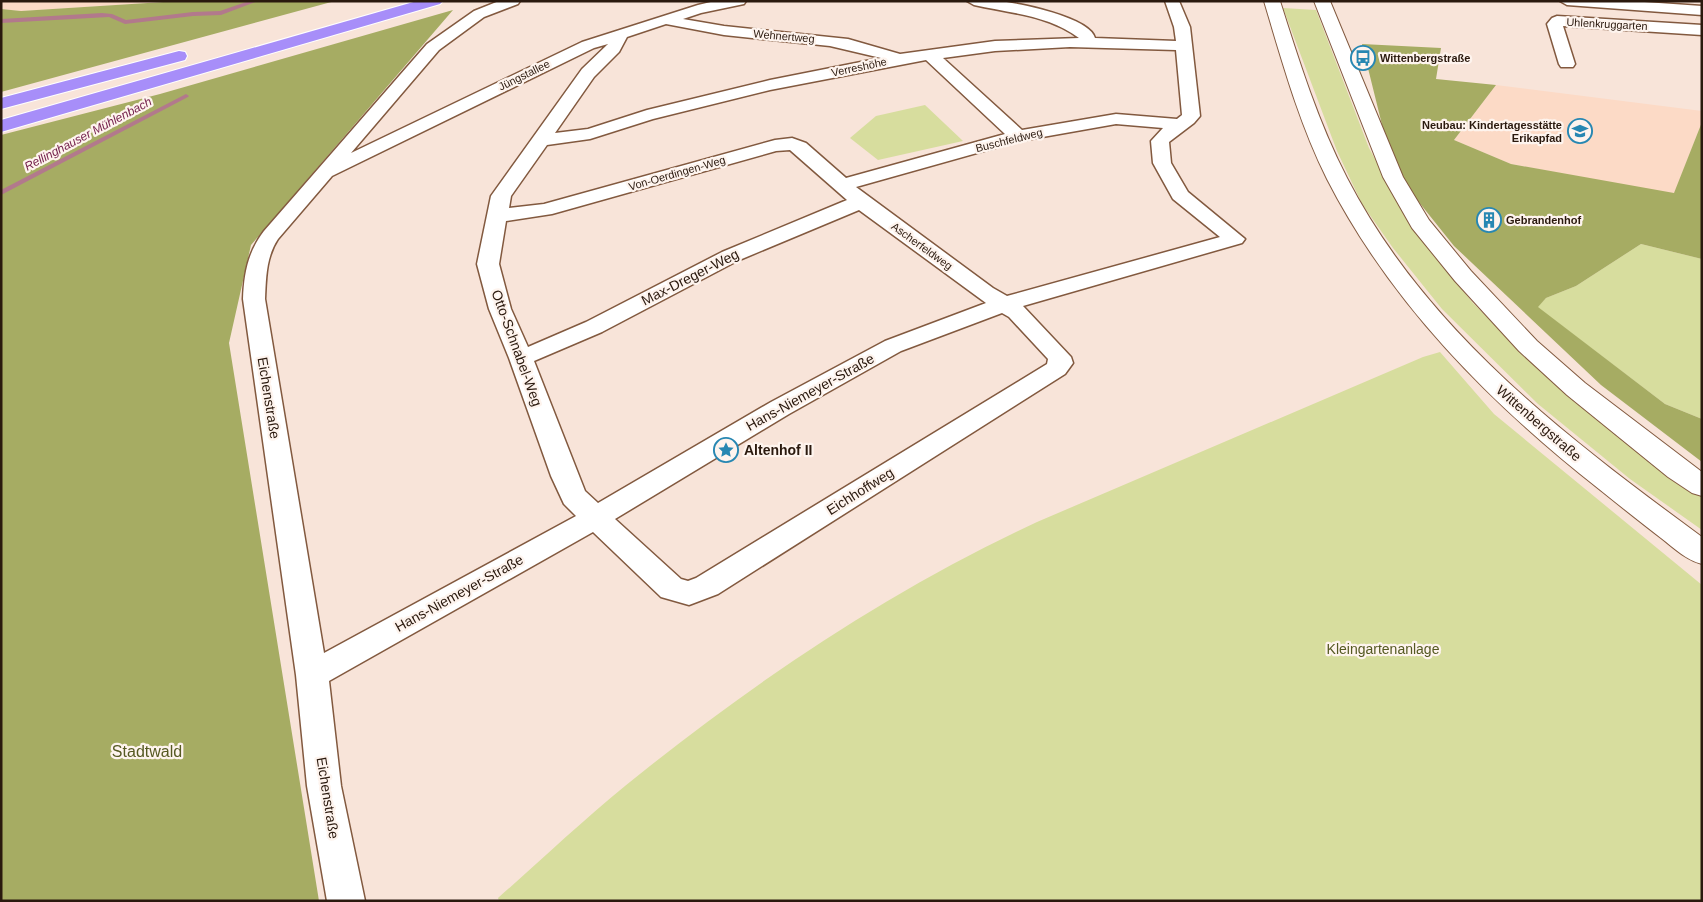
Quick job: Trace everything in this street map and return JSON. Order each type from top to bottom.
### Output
[{"type":"highway","points":[[1,126],[436,1]]},
{"type":"highway","points":[[1,104],[197,51]]},
{"type":"main road","name":"Wittenbergstraße","points":[[1272,1],[1304,95],[1338,178],[1361,221],[1396,273],[1447,334],[1506,396],[1558,442],[1632,501],[1702,553]]},
{"type":"main road","points":[[1322,1],[1392,177],[1420,223],[1463,276],[1528,346],[1576,389],[1702,486]]},
{"type":"street","name":"Eichenstraße","points":[[346,901],[324,786],[312,675],[254,299],[256,264],[264,244],[433,47],[479,14],[513,1]]},
{"type":"street","name":"Jüngstallee","points":[[321,176],[588,45],[698,9],[739,1]]},
{"type":"street","points":[[974,1],[1054,18],[1068,23],[1087,36],[1086,42]]},
{"type":"street","points":[[1172,1],[1180,17],[1191,116],[1187,121],[1178,125]]},
{"type":"street","points":[[1567,1],[1702,11]]},
{"type":"street","name":"Wehnertweg","points":[[666,20],[719,30],[837,42],[865,47],[900,59]]},
{"type":"street","name":"Uhlenkruggarten","points":[[1567,64],[1555,24],[1557,22],[1702,30]]},
{"type":"street","name":"Otto-Schnabel-Weg","points":[[597,516],[574,497],[564,476],[521,358],[500,309],[488,264],[500,196],[588,73],[612,49],[621,34]]},
{"type":"street","name":"Verreshöhe","points":[[540,140],[590,134],[647,115],[770,86],[900,59],[995,46],[1086,42],[1184,46]]},
{"type":"street","points":[[930,55],[1018,136]]},
{"type":"street","points":[[566,65],[588,73]]},
{"type":"street","name":"Buschfeldweg","points":[[843,185],[1018,136],[1070,126],[1116,119],[1178,125]]},
{"type":"street","name":"Hans-Niemeyer-Straße","points":[[312,675],[597,516],[780,408],[892,346],[1004,304],[1235,239],[1180,195],[1162,163],[1160,141],[1168,131],[1178,125]]},
{"type":"street","name":"Von-Oerdingen-Weg","points":[[497,216],[545,210],[784,144],[792,144],[799,147],[843,185]]},
{"type":"street","name":"Ascherfeldweg","points":[[843,185],[861,202],[985,293],[1004,304]]},
{"type":"street","name":"Max-Dreger-Weg","points":[[521,358],[555,347],[711,265],[775,235],[861,202]]},
{"type":"street","name":"Eichhoffweg","points":[[597,516],[672,589],[689,592],[707,586],[1056,369],[1061,364],[1059,357],[1017,312],[1004,304]]},
{"type":"shaded area","points":[[1,1],[179,1],[21,11],[1,9]]},
{"type":"shaded area","name":"Neubau: Kindertagesstätte Erikapfad","points":[[1496,85],[1702,111],[1702,122],[1674,194],[1511,164],[1454,140]]},
{"type":"green space","points":[[179,1],[335,1],[1,92],[1,9],[21,11]]},
{"type":"green space","points":[[1283,8],[1316,10],[1369,148],[1403,210],[1431,251],[1473,303],[1525,355],[1702,495],[1702,530],[1630,479],[1538,404],[1442,309],[1393,248],[1362,204],[1337,151]]},
{"type":"green space","name":"Stadtwald","points":[[453,10],[251,245],[229,343],[319,901],[1,901],[1,135],[160,94]]},
{"type":"green space","points":[[1362,44],[1441,48],[1436,79],[1496,85],[1454,140],[1511,164],[1674,193],[1702,122],[1702,259],[1641,244],[1576,286],[1546,298],[1538,307],[1665,404],[1702,419],[1702,462],[1601,385],[1454,246],[1410,191],[1389,153]]},
{"type":"green space","points":[[925,105],[963,141],[878,160],[850,138],[876,116]]},
{"type":"green space","points":[[1641,244],[1702,259],[1702,419],[1665,404],[1537,307],[1546,298],[1576,286]]},
{"type":"green space","name":"Kleingartenanlage","points":[[1440,352],[1494,414],[1702,585],[1702,901],[499,901],[498,898],[625,786],[722,711],[823,641],[928,578],[1037,522],[1423,357]]},
{"type":"waterway","points":[[1,21],[110,15],[125,22],[193,14],[221,13],[255,1]]},
{"type":"waterway","name":"Rellinghauser Mühlenbach","points":[[1,193],[186,96]]},
{"type":"place","name":"Wittenbergstraße","points":[[1363,58]]},
{"type":"place","name":"Neubau: Kindertagesstätte Erikapfad","points":[[1580,131]]},
{"type":"place","name":"Gebrandenhof","points":[[1489,220]]},
{"type":"place","name":"Altenhof II","points":[[726,450]]}]
